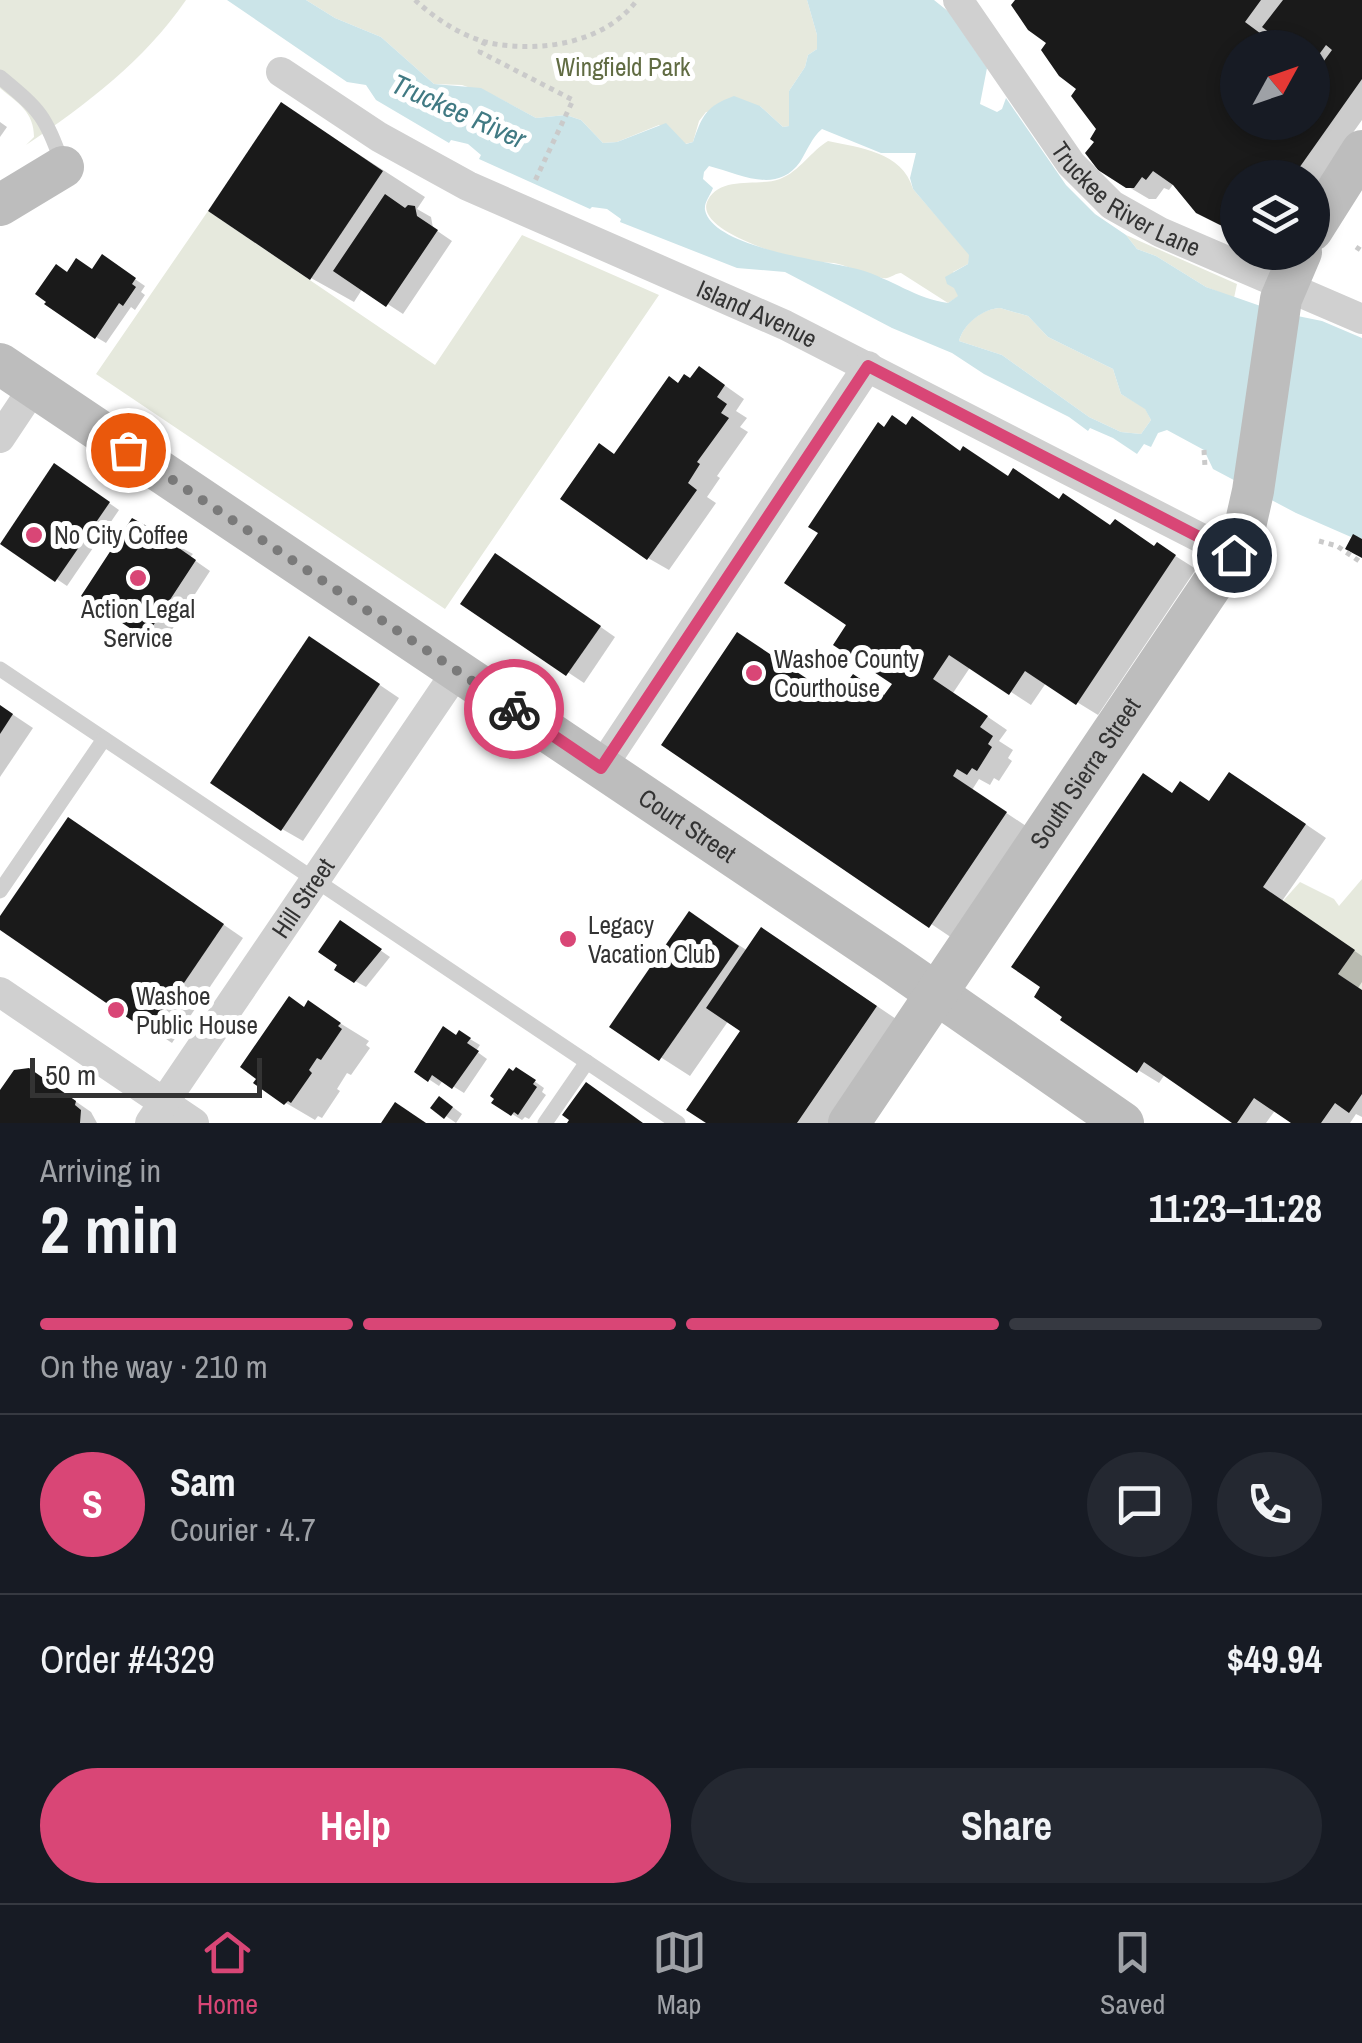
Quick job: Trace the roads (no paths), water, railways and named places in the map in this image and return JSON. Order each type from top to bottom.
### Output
[{"type":"street","name":"Truckee River Lane","points":[[958,0],[1046,129],[1092,188],[1127,215],[1160,232],[1289,278],[1362,319]]},
{"type":"street","name":"Island Avenue","points":[[281,72],[379,137],[468,186],[738,303],[1234,555]]},
{"type":"street","points":[[1330,202],[1362,151]]},
{"type":"street","points":[[0,205],[64,167]]},
{"type":"street","name":"South Sierra Street","points":[[850,1123],[1242,540],[1289,278]]},
{"type":"street","points":[[601,768],[868,366]]},
{"type":"street","points":[[0,438],[17,376]]},
{"type":"street","name":"Court Street","points":[[17,376],[936,993],[1123,1123]]},
{"type":"street","name":"Hill Street","points":[[157,1112],[457,671]]},
{"type":"street","points":[[0,992],[157,1112],[194,1123]]},
{"type":"lane","points":[[0,77],[38,108],[64,167]]},
{"type":"lane","points":[[0,669],[678,1123]]},
{"type":"lane","points":[[0,891],[104,738]]},
{"type":"lane","points":[[544,1123],[587,1062]]},
{"type":"water","name":"Truckee River","points":[[227,0],[306,0],[335,18],[381,37],[434,84],[481,88],[536,118],[566,115],[581,120],[603,143],[617,142],[666,123],[686,144],[693,142],[711,108],[734,96],[760,106],[783,127],[789,126],[789,91],[808,55],[817,49],[807,0],[934,0],[949,12],[987,68],[980,104],[997,112],[1006,98],[1066,185],[1095,214],[1126,235],[1137,249],[1156,256],[1206,287],[1278,312],[1322,321],[1362,338],[1362,539],[1296,513],[1213,469],[1204,450],[1167,430],[1158,433],[1151,447],[1144,444],[1137,454],[1113,438],[1090,428],[1088,431],[952,353],[892,328],[785,272],[737,268],[620,222],[607,209],[590,209],[479,159],[481,155],[468,144],[451,140],[449,143],[376,100],[366,85],[347,82]],"holes":[[[822,129],[881,153],[916,153],[910,178],[913,189],[969,255],[968,264],[945,277],[958,296],[948,303],[937,301],[861,270],[750,244],[713,223],[705,210],[713,188],[703,179],[709,166],[746,177],[780,178],[800,162]],[[1000,308],[1028,316],[1048,337],[1113,369],[1121,394],[1145,409],[1151,420],[1141,434],[1121,432],[1089,417],[1002,355],[959,341],[975,318]]]},
{"type":"place","name":"No City Coffee","points":[[34,535]]},
{"type":"place","name":"Action Legal Service","points":[[138,578]]},
{"type":"place","name":"Washoe County Courthouse","points":[[754,673]]},
{"type":"place","name":"Legacy Vacation Club","points":[[568,939]]},
{"type":"place","name":"Washoe Public House","points":[[116,1010]]},
{"type":"park label","name":"Wingfield Park","points":[[623,67]]}]
